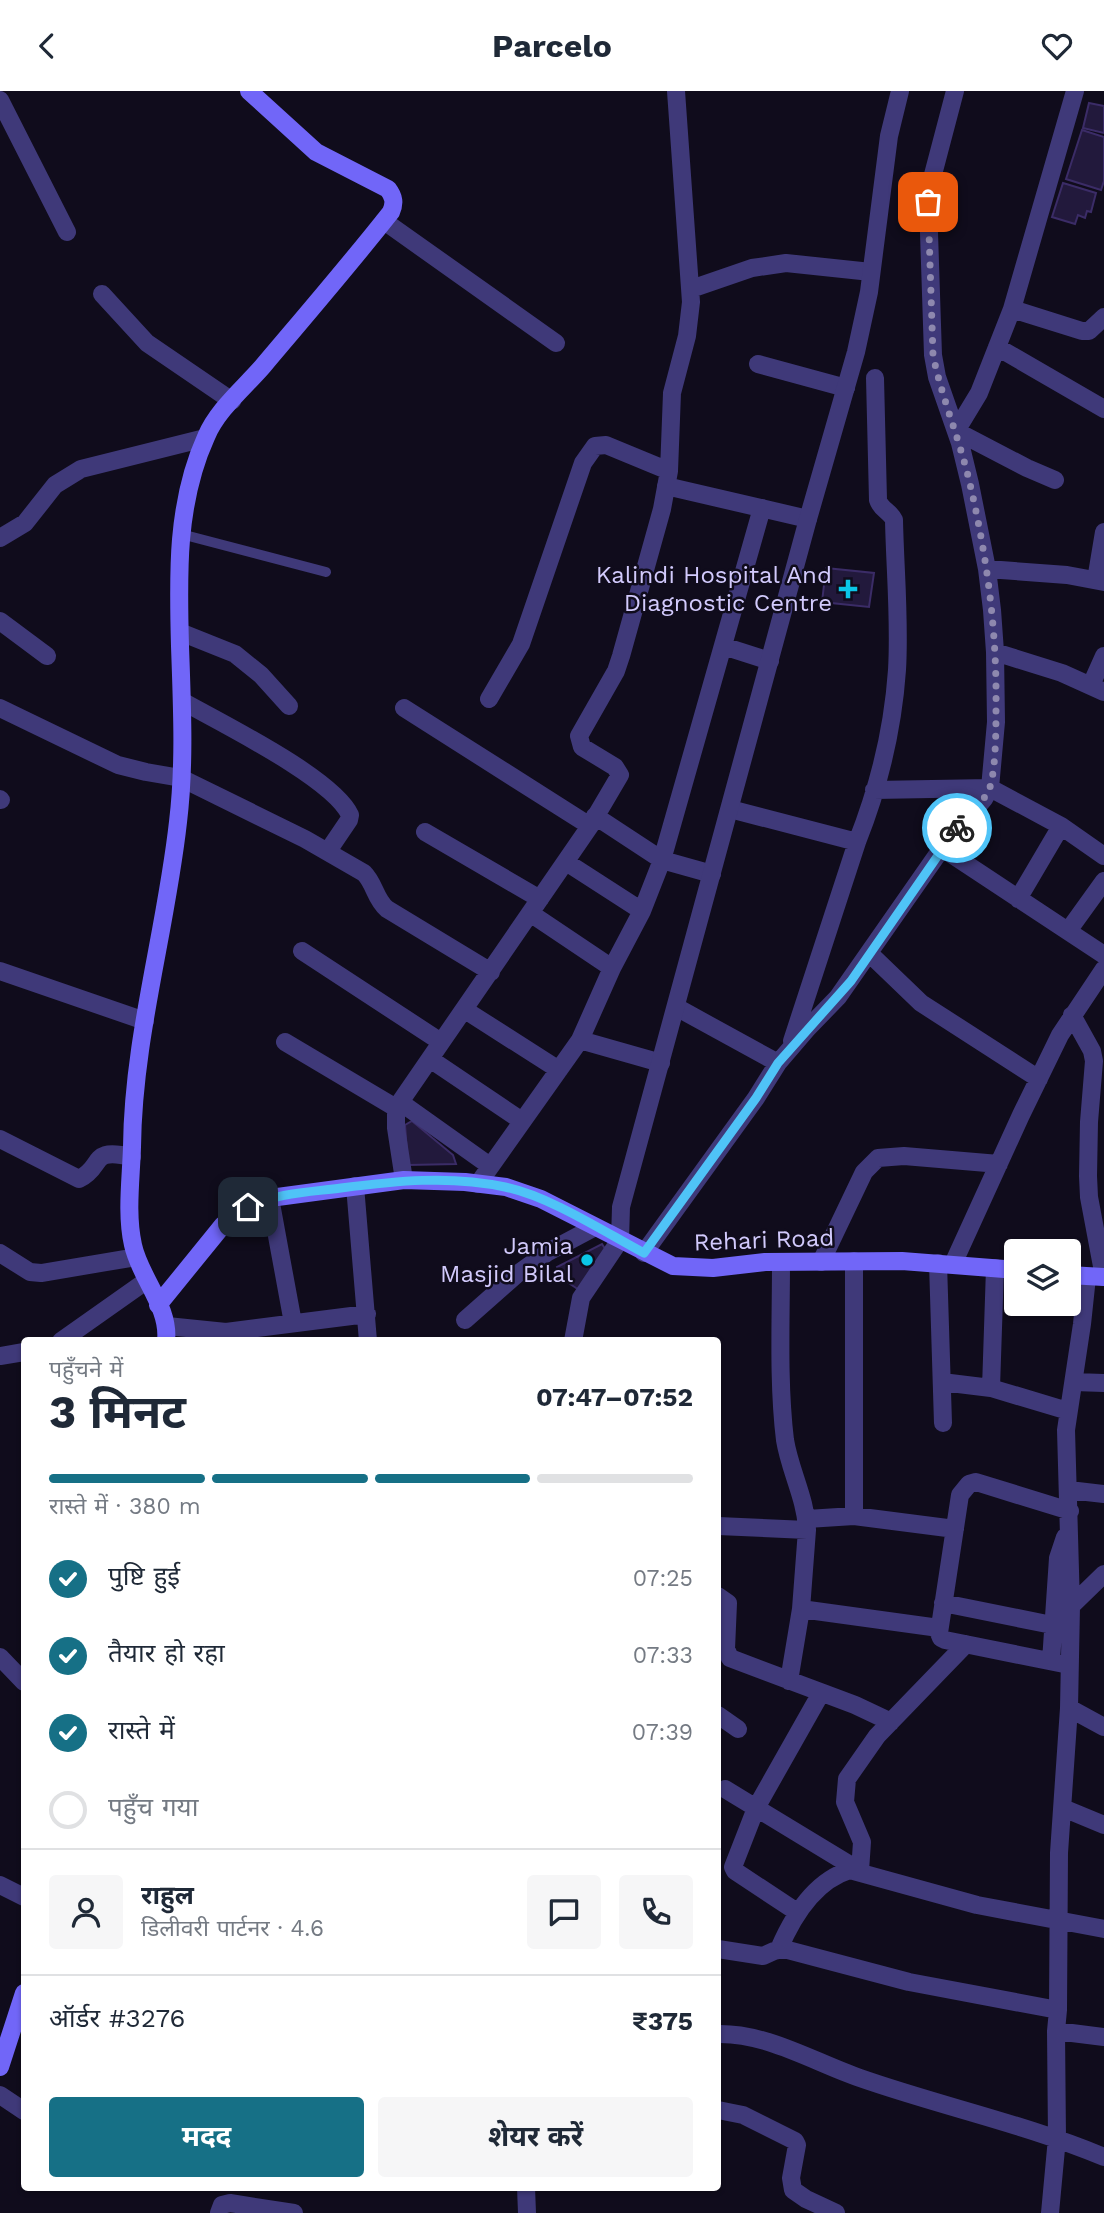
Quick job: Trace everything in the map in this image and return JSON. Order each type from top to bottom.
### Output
[{"type":"main road","points":[[167,1333],[132,1241],[132,1157],[136,1078],[178,823],[182,701],[179,549],[189,485],[205,438],[232,401],[384,221],[394,205],[388,189],[316,152],[248,91]]},
{"type":"main road","name":"Rehari Road","points":[[158,1305],[223,1225],[248,1207],[270,1198],[404,1180],[506,1187],[541,1199],[673,1266],[713,1268],[781,1262],[902,1261],[1004,1269]]},
{"type":"main road","points":[[0,2067],[21,2002]]},
{"type":"street","points":[[404,1180],[396,1128],[398,1105],[566,862],[620,775],[615,767],[582,747],[579,736],[616,671],[662,509],[667,479],[672,393],[690,319],[691,289],[676,91]]},
{"type":"street","points":[[574,1337],[581,1298],[620,1240],[621,1207],[863,323],[883,172],[900,91]]},
{"type":"street","points":[[644,1253],[756,1098],[778,1063],[838,997],[942,848],[984,799],[990,788],[996,722],[996,652],[987,569],[970,484],[937,377],[933,355],[928,220],[930,186],[955,91]]},
{"type":"street","points":[[956,432],[979,393],[1012,309],[1075,91]]},
{"type":"street","points":[[0,100],[67,232]]},
{"type":"street","points":[[384,221],[556,343]]},
{"type":"street","points":[[691,289],[752,268],[786,263],[871,272]]},
{"type":"street","points":[[102,294],[147,343],[232,401]]},
{"type":"street","points":[[1012,309],[1082,331],[1089,331],[1104,317]]},
{"type":"street","points":[[998,347],[1104,409]]},
{"type":"street","points":[[758,364],[846,387]]},
{"type":"street","points":[[790,1047],[868,814],[893,709],[898,634],[894,520],[891,514],[880,506],[878,500],[875,378]]},
{"type":"street","points":[[956,432],[1055,480]]},
{"type":"street","points":[[0,538],[25,523],[55,485],[74,473],[205,438]]},
{"type":"street","points":[[489,699],[521,644],[583,463],[595,446],[606,445],[667,479],[808,519]]},
{"type":"street","points":[[478,1184],[580,1039],[612,968],[642,911],[662,860],[762,508]]},
{"type":"street","points":[[987,569],[1100,581],[1104,532]]},
{"type":"street","points":[[0,621],[47,656]]},
{"type":"street","points":[[180,632],[235,654],[261,675],[289,706]]},
{"type":"street","points":[[723,646],[770,661]]},
{"type":"street","points":[[996,652],[1062,673],[1098,688],[1104,656]]},
{"type":"street","points":[[182,701],[291,762],[346,807],[351,815],[349,820],[328,851]]},
{"type":"street","points":[[0,708],[118,765],[181,778],[328,851],[370,879],[383,907],[491,972]]},
{"type":"street","points":[[404,708],[662,860],[712,874]]},
{"type":"street","points":[[874,790],[990,788],[1061,826],[1104,856]]},
{"type":"street","points":[[730,809],[857,842]]},
{"type":"street","points":[[1018,899],[1061,826]]},
{"type":"street","points":[[425,832],[535,906],[612,968]]},
{"type":"street","points":[[942,848],[1104,955]]},
{"type":"street","points":[[566,862],[642,911]]},
{"type":"street","points":[[1068,931],[1104,881]]},
{"type":"street","points":[[302,951],[441,1042]]},
{"type":"street","points":[[869,953],[921,1003],[1039,1079]]},
{"type":"street","points":[[943,1423],[945,1264],[999,1164],[1072,1015],[1104,969]]},
{"type":"street","points":[[0,971],[145,1021]]},
{"type":"street","points":[[676,1007],[778,1063]]},
{"type":"street","points":[[465,1010],[559,1070]]},
{"type":"street","points":[[1050,2213],[1057,2138],[1059,1920],[1069,1708],[1071,1606],[1066,1430],[1091,1276],[1088,1176],[1094,1061],[1092,1051],[1072,1015]]},
{"type":"street","points":[[580,1039],[661,1063]]},
{"type":"street","points":[[285,1042],[398,1105],[491,1166]]},
{"type":"street","points":[[429,1059],[522,1121]]},
{"type":"street","points":[[0,1139],[79,1179],[104,1155],[115,1153],[132,1157]]},
{"type":"street","points":[[821,1262],[864,1172],[878,1158],[904,1156],[999,1164]]},
{"type":"street","points":[[355,1187],[368,1337]]},
{"type":"street","points":[[270,1198],[289,1329]]},
{"type":"street","points":[[465,1319],[516,1275],[595,1227]]},
{"type":"street","points":[[0,1254],[30,1272],[41,1273],[136,1257]]},
{"type":"street","points":[[854,1261],[854,1516]]},
{"type":"street","points":[[781,1262],[783,1421],[790,1464],[807,1524],[801,1609],[789,1681]]},
{"type":"street","points":[[991,1388],[995,1268]]},
{"type":"street","points":[[67,1337],[146,1281]]},
{"type":"street","points":[[167,1333],[289,1329],[367,1314]]},
{"type":"street","points":[[0,1356],[21,1352]]},
{"type":"street","points":[[942,1382],[991,1388],[1068,1411]]},
{"type":"street","points":[[1074,1382],[1104,1383]]},
{"type":"street","points":[[1069,1665],[941,1638],[939,1629],[960,1495],[969,1484],[976,1482],[1070,1519]]},
{"type":"street","points":[[1069,1490],[1104,1495]]},
{"type":"street","points":[[721,1526],[807,1524],[854,1516],[955,1529]]},
{"type":"street","points":[[1051,1661],[1058,1558],[1070,1519]]},
{"type":"street","points":[[1071,1606],[1104,1574]]},
{"type":"street","points":[[721,1598],[728,1603],[727,1655],[735,1661],[891,1722]]},
{"type":"street","points":[[943,1603],[1052,1625]]},
{"type":"street","points":[[801,1609],[939,1629]]},
{"type":"street","points":[[860,1871],[862,1842],[845,1802],[847,1779],[863,1753],[967,1644]]},
{"type":"street","points":[[0,1657],[21,1679]]},
{"type":"street","points":[[797,1912],[735,1871],[733,1867],[757,1808],[821,1693]]},
{"type":"street","points":[[1069,1708],[1104,1727]]},
{"type":"street","points":[[721,1717],[738,1729]]},
{"type":"street","points":[[725,1789],[860,1871]]},
{"type":"street","points":[[1063,1808],[1104,1825]]},
{"type":"street","points":[[721,1950],[763,1957],[779,1949],[797,1912],[827,1881],[850,1870],[977,1905],[1104,1929]]},
{"type":"street","points":[[0,1885],[21,1896]]},
{"type":"street","points":[[779,1949],[909,1983],[1058,2010]]},
{"type":"street","points":[[1056,2031],[1104,2037]]},
{"type":"street","points":[[721,2034],[748,2036],[857,2078],[1057,2138],[1104,2157]]},
{"type":"street","points":[[0,2095],[21,2109]]},
{"type":"street","points":[[725,2111],[795,2141],[797,2145],[790,2186],[797,2195],[836,2213]]},
{"type":"street","points":[[526,2191],[527,2213]]},
{"type":"street","points":[[219,2213],[222,2205],[230,2203],[294,2213]]},
{"type":"lane","points":[[181,534],[326,572]]},
{"type":"building","points":[[1089,103],[1104,106],[1104,133],[1083,128]]},
{"type":"building","points":[[1082,130],[1104,137],[1104,181],[1101,190],[1066,179]]},
{"type":"building","points":[[1063,183],[1096,193],[1091,212],[1087,211],[1085,218],[1078,215],[1075,224],[1052,217]]},
{"type":"building","points":[[826,568],[874,573],[869,607],[822,602]]},
{"type":"building","points":[[412,1121],[453,1155],[456,1164],[408,1165],[405,1125]]},
{"type":"building","name":"Jamia Masjid Bilal","points":[[602,1244],[607,1252],[579,1290],[560,1277],[557,1267]]},
{"type":"way so far","points":[[928,202],[933,355],[937,377],[960,443],[970,484],[987,569],[996,652],[996,722],[992,779],[984,799],[957,828]]},
{"type":"place","name":"Kalindi Hospital And Diagnostic Centre","points":[[848,589]]},
{"type":"place","name":"Jamia Masjid Bilal","points":[[587,1260]]},
{"type":"route","points":[[248,1207],[270,1198],[404,1180],[465,1182],[506,1187],[541,1199],[644,1253],[790,1047],[851,981],[957,828]]}]
